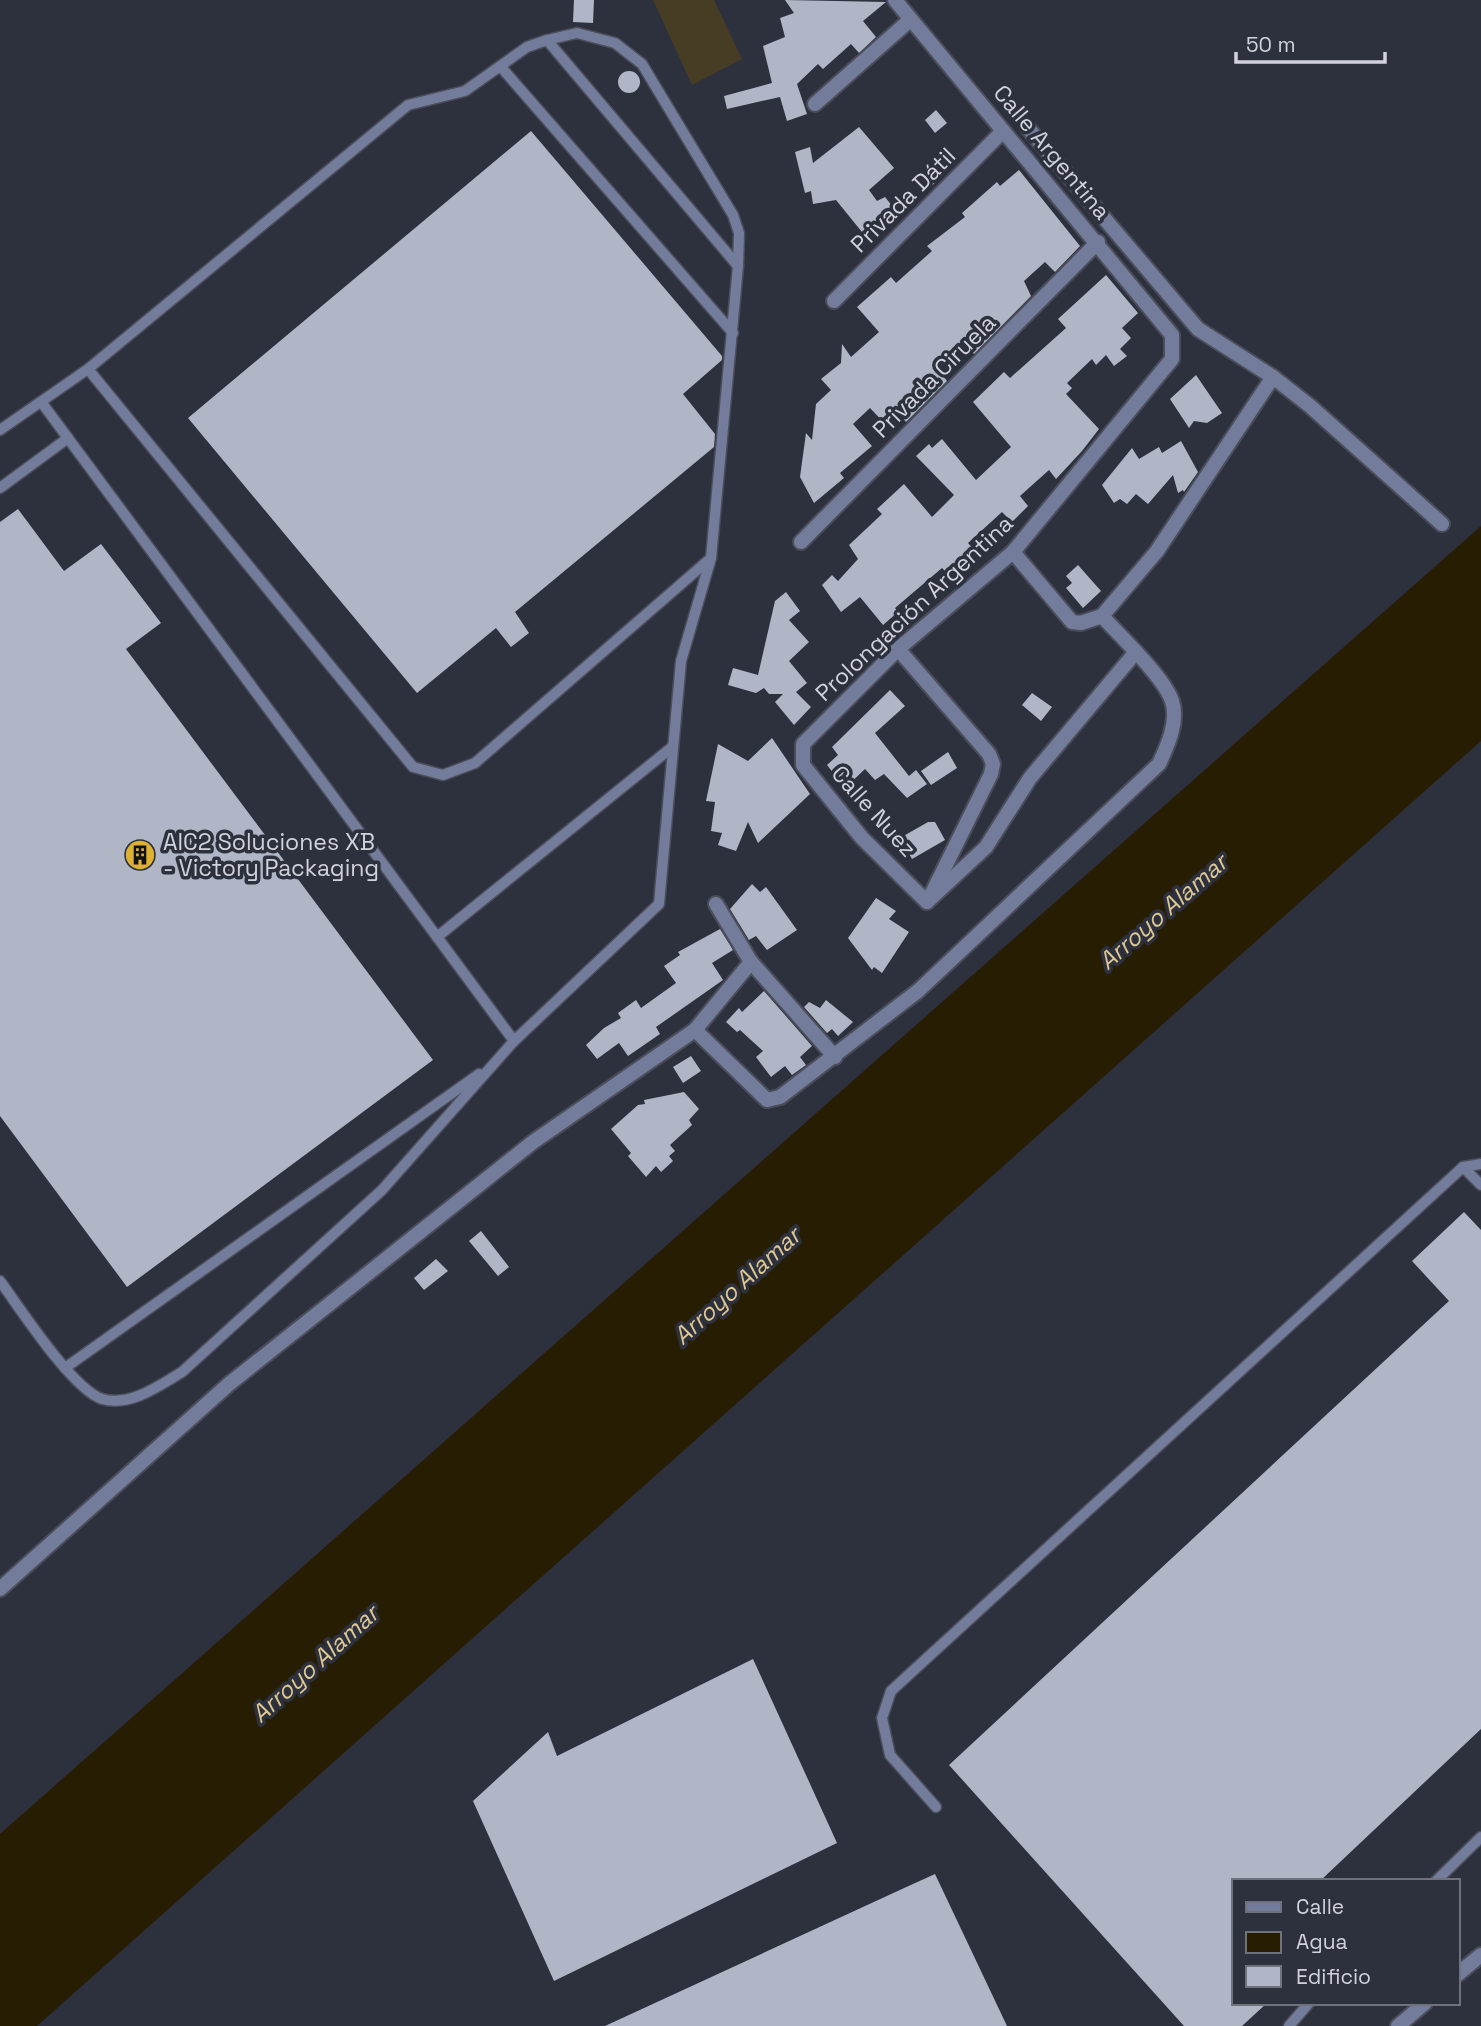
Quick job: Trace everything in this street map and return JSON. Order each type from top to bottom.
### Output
[{"type":"street","name":"Calle Argentina","points":[[895,0],[1098,242],[1173,342]]},
{"type":"street","points":[[815,104],[910,20]]},
{"type":"street","points":[[1027,127],[1198,329],[1273,377],[1310,405],[1442,524]]},
{"type":"street","name":"Privada Dátil","points":[[834,301],[1003,131]]},
{"type":"street","name":"Privada Ciruela","points":[[801,542],[1098,242]]},
{"type":"street","points":[[1173,342],[1198,329]]},
{"type":"street","name":"Prolongación Argentina","points":[[803,744],[898,649],[1013,552],[1172,359],[1173,342]]},
{"type":"street","points":[[1013,552],[1072,621],[1081,623],[1102,616],[1157,551],[1273,377]]},
{"type":"street","points":[[695,1030],[767,1100],[780,1097],[918,991],[1159,764],[1171,737],[1173,702],[1102,616]]},
{"type":"street","points":[[898,649],[989,754],[993,764],[991,774],[927,902]]},
{"type":"street","points":[[927,902],[986,847],[1030,778],[1135,653]]},
{"type":"street","name":"Calle Nuez","points":[[803,744],[803,765],[862,838],[927,902]]},
{"type":"street","points":[[716,904],[751,962],[835,1057]]},
{"type":"street","points":[[0,1589],[240,1375],[533,1142],[695,1030],[751,962]]},
{"type":"street","points":[[1460,1973],[1481,1955]]},
{"type":"street","points":[[1398,2026],[1422,2005]]},
{"type":"lane","points":[[0,430],[88,369],[408,105],[465,90],[527,47],[547,40],[577,33],[590,36],[615,43],[642,64],[733,215],[739,233],[733,333],[711,558],[681,661],[671,748],[659,904],[514,1041],[382,1190],[182,1372],[147,1394],[103,1399],[87,1391],[65,1368],[0,1280]]},
{"type":"lane","points":[[547,40],[738,265]]},
{"type":"lane","points":[[501,67],[733,333]]},
{"type":"lane","points":[[88,369],[413,767],[443,775],[475,763],[711,558]]},
{"type":"lane","points":[[42,402],[514,1041]]},
{"type":"lane","points":[[0,488],[68,438]]},
{"type":"lane","points":[[437,937],[671,748]]},
{"type":"lane","points":[[65,1368],[495,1063]]},
{"type":"lane","points":[[936,1807],[890,1755],[882,1718],[891,1690],[1463,1167],[1481,1164]]},
{"type":"lane","points":[[1463,1167],[1481,1185]]},
{"type":"lane","points":[[1438,1879],[1481,1837]]},
{"type":"lane","points":[[1289,2026],[1307,2005]]},
{"type":"shaded area","points":[[653,0],[714,0],[742,59],[692,85]]},
{"type":"water","name":"Arroyo Alamar","points":[[1481,526],[1481,741],[37,2026],[0,2026],[0,1834]]},
{"type":"building","points":[[574,0],[594,0],[593,23],[573,22]]},
{"type":"building","points":[[785,0],[886,2],[863,21],[876,37],[859,53],[851,44],[823,69],[818,64],[797,84],[807,114],[787,121],[780,97],[727,109],[724,96],[772,83],[763,46],[785,37],[780,18],[794,13]]},
{"type":"building","points":[[629,71],[637,74],[640,82],[637,90],[629,93],[621,90],[618,82],[621,74]]},
{"type":"building","points":[[936,110],[947,123],[935,133],[925,120]]},
{"type":"building","points":[[859,127],[894,168],[869,190],[877,201],[885,197],[897,212],[866,237],[836,200],[813,204],[811,191],[805,193],[795,152],[810,147],[813,163]]},
{"type":"building","points":[[531,131],[722,356],[722,360],[683,394],[715,434],[714,447],[515,612],[529,633],[511,647],[496,628],[417,693],[188,418]]},
{"type":"building","points":[[1019,170],[1080,246],[1055,272],[1045,262],[1024,281],[1031,296],[974,354],[966,345],[937,368],[947,381],[906,422],[902,417],[889,428],[870,408],[853,424],[872,446],[840,473],[844,478],[814,503],[800,477],[806,433],[812,440],[816,404],[831,390],[821,379],[841,363],[842,344],[851,357],[879,332],[857,307],[891,277],[896,283],[932,251],[927,246],[965,217],[962,213],[997,182],[1000,186]]},
{"type":"building","points":[[926,171],[936,182],[924,192],[913,179]]},
{"type":"building","points":[[1106,275],[1138,313],[1122,328],[1131,338],[1120,349],[1127,356],[1114,366],[1106,355],[1096,365],[1092,359],[1067,383],[1072,388],[1066,394],[1099,429],[1082,451],[1056,479],[1049,470],[1020,496],[1028,506],[1012,522],[1002,512],[968,543],[981,558],[963,575],[956,566],[947,573],[942,568],[895,608],[898,612],[883,625],[860,597],[841,612],[822,585],[832,575],[838,581],[858,559],[849,545],[882,514],[877,509],[904,484],[932,517],[954,495],[916,456],[929,444],[932,448],[942,439],[976,480],[1011,447],[973,402],[1004,372],[1010,378],[1066,328],[1058,319]]},
{"type":"building","points":[[1196,375],[1222,413],[1207,423],[1194,421],[1189,428],[1170,399]]},
{"type":"building","points":[[1181,441],[1198,472],[1184,492],[1183,490],[1178,493],[1173,475],[1148,504],[1136,494],[1127,504],[1120,499],[1114,503],[1102,485],[1132,448],[1139,459],[1159,447],[1162,453]]},
{"type":"building","name":"AIC2 Soluciones XB - Victory Packaging","points":[[18,509],[64,571],[101,544],[161,623],[126,649],[433,1060],[127,1287],[0,1116],[0,522]]},
{"type":"building","points":[[1078,565],[1101,591],[1083,608],[1066,588],[1072,583],[1066,576]]},
{"type":"building","points":[[786,592],[800,611],[789,620],[809,642],[789,661],[807,683],[796,692],[811,707],[794,725],[775,702],[783,694],[769,694],[764,688],[756,693],[728,685],[733,668],[758,675],[775,601]]},
{"type":"building","points":[[890,690],[905,706],[875,733],[909,776],[916,770],[927,784],[907,798],[884,774],[875,780],[865,769],[845,788],[827,765],[838,755],[832,747]]},
{"type":"building","points":[[1032,693],[1052,707],[1041,721],[1022,705]]},
{"type":"building","points":[[772,738],[810,794],[758,843],[748,822],[736,851],[718,845],[722,833],[711,831],[715,802],[706,801],[718,744],[748,761]]},
{"type":"building","points":[[948,752],[957,768],[931,785],[921,771]]},
{"type":"building","points":[[928,822],[935,822],[945,840],[912,859],[900,838]]},
{"type":"building","points":[[752,884],[760,892],[766,887],[797,930],[767,950],[756,936],[749,940],[730,909]]},
{"type":"building","points":[[876,898],[896,911],[889,919],[909,932],[882,973],[874,967],[872,970],[848,938]]},
{"type":"building","points":[[720,929],[733,950],[712,963],[723,980],[656,1027],[660,1034],[628,1056],[619,1043],[597,1059],[586,1045],[604,1028],[621,1018],[618,1013],[636,1000],[641,1008],[676,983],[664,966],[680,955],[678,952]]},
{"type":"building","points":[[764,991],[812,1046],[800,1057],[806,1065],[792,1075],[785,1066],[771,1077],[756,1057],[763,1051],[740,1030],[737,1032],[726,1022],[739,1008],[742,1012]]},
{"type":"building","points":[[826,1000],[853,1022],[838,1036],[832,1029],[827,1033],[804,1007],[809,1002],[820,1008]]},
{"type":"building","points":[[691,1056],[701,1071],[683,1083],[673,1067]]},
{"type":"building","points":[[684,1092],[699,1109],[689,1120],[692,1125],[670,1145],[675,1151],[669,1156],[673,1161],[661,1172],[656,1166],[646,1177],[628,1156],[631,1153],[611,1129],[638,1105],[645,1104],[644,1100]]},
{"type":"building","points":[[1464,1212],[1481,1230],[1481,1729],[1322,1879],[1232,1879],[1232,2005],[1265,2005],[1242,2026],[1184,2026],[949,1765],[1449,1301],[1412,1261]]},
{"type":"building","points":[[481,1231],[509,1267],[498,1276],[469,1241]]},
{"type":"building","points":[[436,1259],[448,1271],[424,1290],[414,1278]]},
{"type":"building","points":[[753,1659],[837,1843],[554,1981],[473,1801],[548,1732],[557,1756]]},
{"type":"building","points":[[935,1874],[1007,2026],[605,2026],[902,1889]]},
{"type":"place","name":"AIC2 Soluciones XB - Victory Packaging","points":[[140,855]]}]
